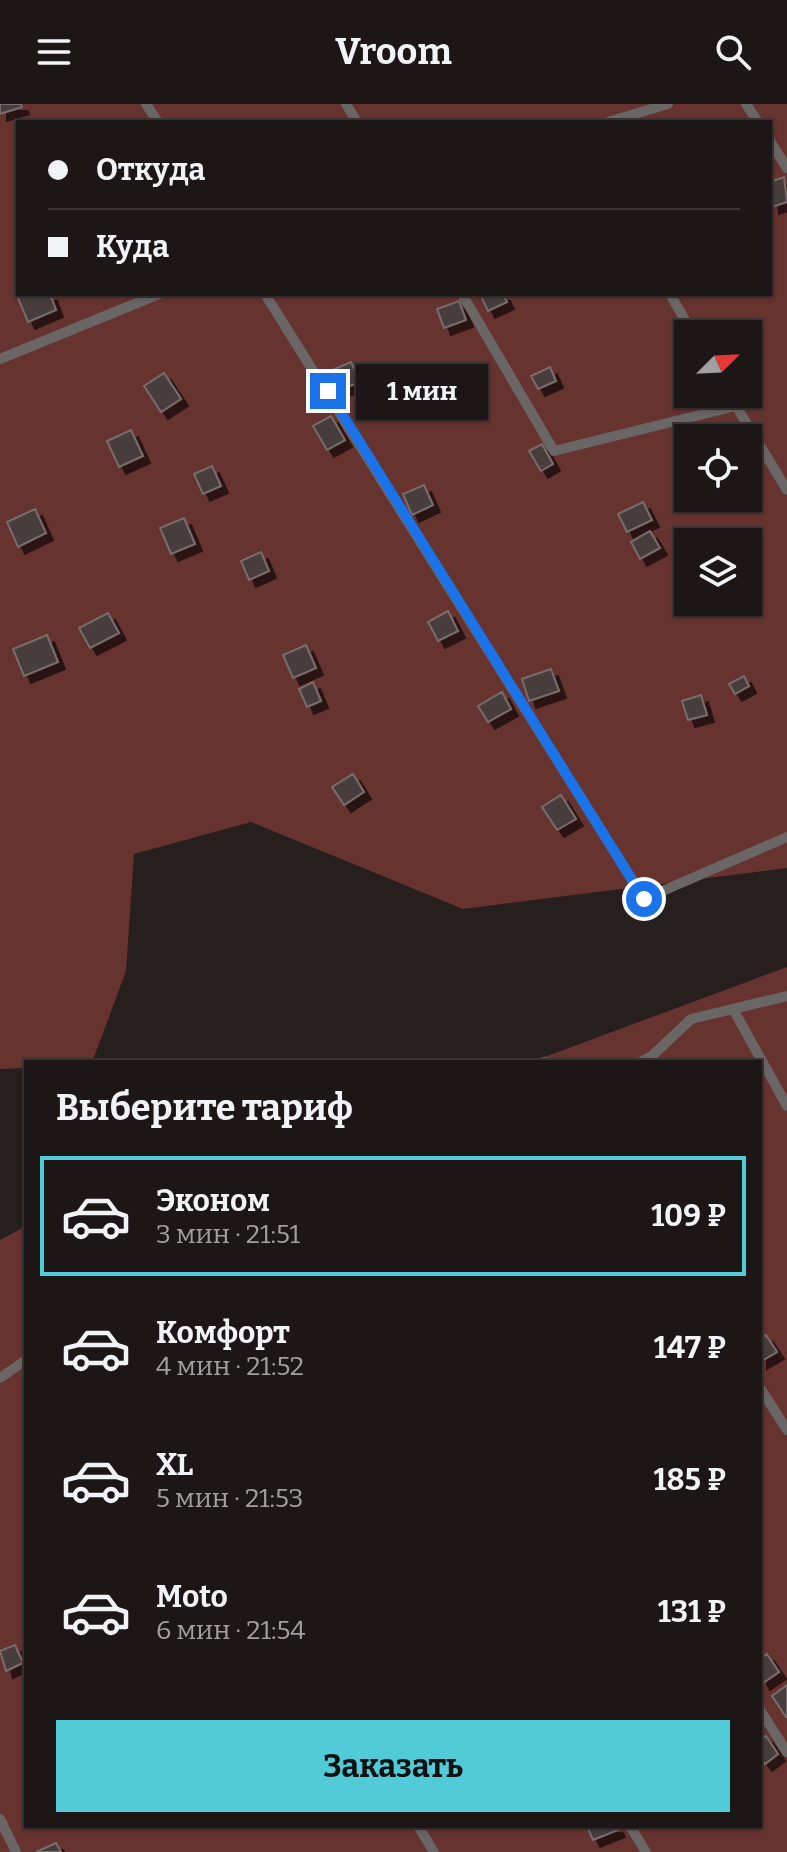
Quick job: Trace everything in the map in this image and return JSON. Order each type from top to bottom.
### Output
[{"type":"lane","points":[[615,120],[668,104]]},
{"type":"lane","points":[[772,144],[787,168]]},
{"type":"lane","points":[[0,359],[154,296]]},
{"type":"lane","points":[[266,296],[644,899],[787,837]]},
{"type":"lane","points":[[463,296],[554,451],[728,408]]},
{"type":"lane","points":[[671,296],[685,320]]},
{"type":"lane","points":[[737,408],[787,490]]},
{"type":"lane","points":[[644,1060],[691,1019],[787,996]]},
{"type":"lane","points":[[733,1009],[761,1060]]},
{"type":"lane","points":[[762,1061],[787,1106]]},
{"type":"lane","points":[[0,1378],[24,1361]]},
{"type":"lane","points":[[762,1391],[787,1430]]},
{"type":"lane","points":[[762,1713],[787,1752]]},
{"type":"lane","points":[[0,1819],[16,1852]]},
{"type":"lane","points":[[419,1828],[434,1852]]},
{"type":"lane","points":[[631,1828],[646,1852]]},
{"type":"shaded area","points":[[0,104],[787,104],[787,868],[463,909],[251,822],[134,854],[126,971],[93,1060],[24,1060],[24,1068],[0,1069]]},
{"type":"shaded area","points":[[787,967],[787,1852],[0,1852],[0,1240],[24,1227],[24,1828],[762,1828],[762,1060],[536,1060]]},
{"type":"building","points":[[0,104],[21,104],[22,107],[0,114]]},
{"type":"building","points":[[784,177],[787,202],[772,207],[772,181]]},
{"type":"building","points":[[17,296],[51,296],[56,310],[28,322]]},
{"type":"building","points":[[481,296],[504,296],[507,302],[488,311]]},
{"type":"building","points":[[459,301],[466,320],[444,328],[437,309]]},
{"type":"building","points":[[351,362],[360,382],[340,390],[332,370]]},
{"type":"building","points":[[550,367],[556,381],[538,389],[531,376]]},
{"type":"building","points":[[164,373],[181,399],[161,412],[144,386]]},
{"type":"building","points":[[331,416],[345,440],[327,450],[313,426]]},
{"type":"building","points":[[131,430],[143,456],[119,467],[107,441]]},
{"type":"building","points":[[542,444],[553,464],[541,471],[529,451]]},
{"type":"building","points":[[212,466],[221,486],[203,494],[194,474]]},
{"type":"building","points":[[424,485],[433,505],[412,515],[403,494]]},
{"type":"building","points":[[643,502],[652,520],[627,532],[618,514]]},
{"type":"building","points":[[35,509],[46,533],[18,547],[7,522]]},
{"type":"building","points":[[184,518],[195,544],[171,554],[160,528]]},
{"type":"building","points":[[650,531],[660,548],[640,559],[631,542]]},
{"type":"building","points":[[261,552],[269,571],[249,580],[241,561]]},
{"type":"building","points":[[448,611],[458,631],[438,641],[428,622]]},
{"type":"building","points":[[108,613],[119,633],[90,648],[79,628]]},
{"type":"building","points":[[47,635],[58,662],[24,676],[13,649]]},
{"type":"building","points":[[306,645],[316,668],[293,678],[283,655]]},
{"type":"building","points":[[551,669],[559,691],[529,701],[522,679]]},
{"type":"building","points":[[744,676],[749,686],[735,694],[729,684]]},
{"type":"building","points":[[313,682],[321,701],[307,707],[299,689]]},
{"type":"building","points":[[502,692],[511,709],[488,722],[478,706]]},
{"type":"building","points":[[701,695],[707,715],[688,720],[682,701]]},
{"type":"building","points":[[353,774],[364,792],[344,805],[332,787]]},
{"type":"building","points":[[561,795],[576,819],[557,830],[542,807]]},
{"type":"building","points":[[766,1335],[777,1352],[762,1361],[762,1337]]},
{"type":"building","points":[[15,1645],[23,1663],[6,1671],[0,1651]]},
{"type":"building","points":[[767,1654],[779,1672],[763,1683],[762,1681],[762,1658]]},
{"type":"building","points":[[787,1685],[787,1717],[786,1717],[772,1696]]},
{"type":"building","points":[[766,1736],[778,1754],[765,1764],[762,1760],[762,1739]]},
{"type":"building","points":[[588,1828],[618,1830],[593,1840]]},
{"type":"building","points":[[56,1843],[61,1852],[36,1852]]},
{"type":"route","points":[[328,391],[644,899]]}]
